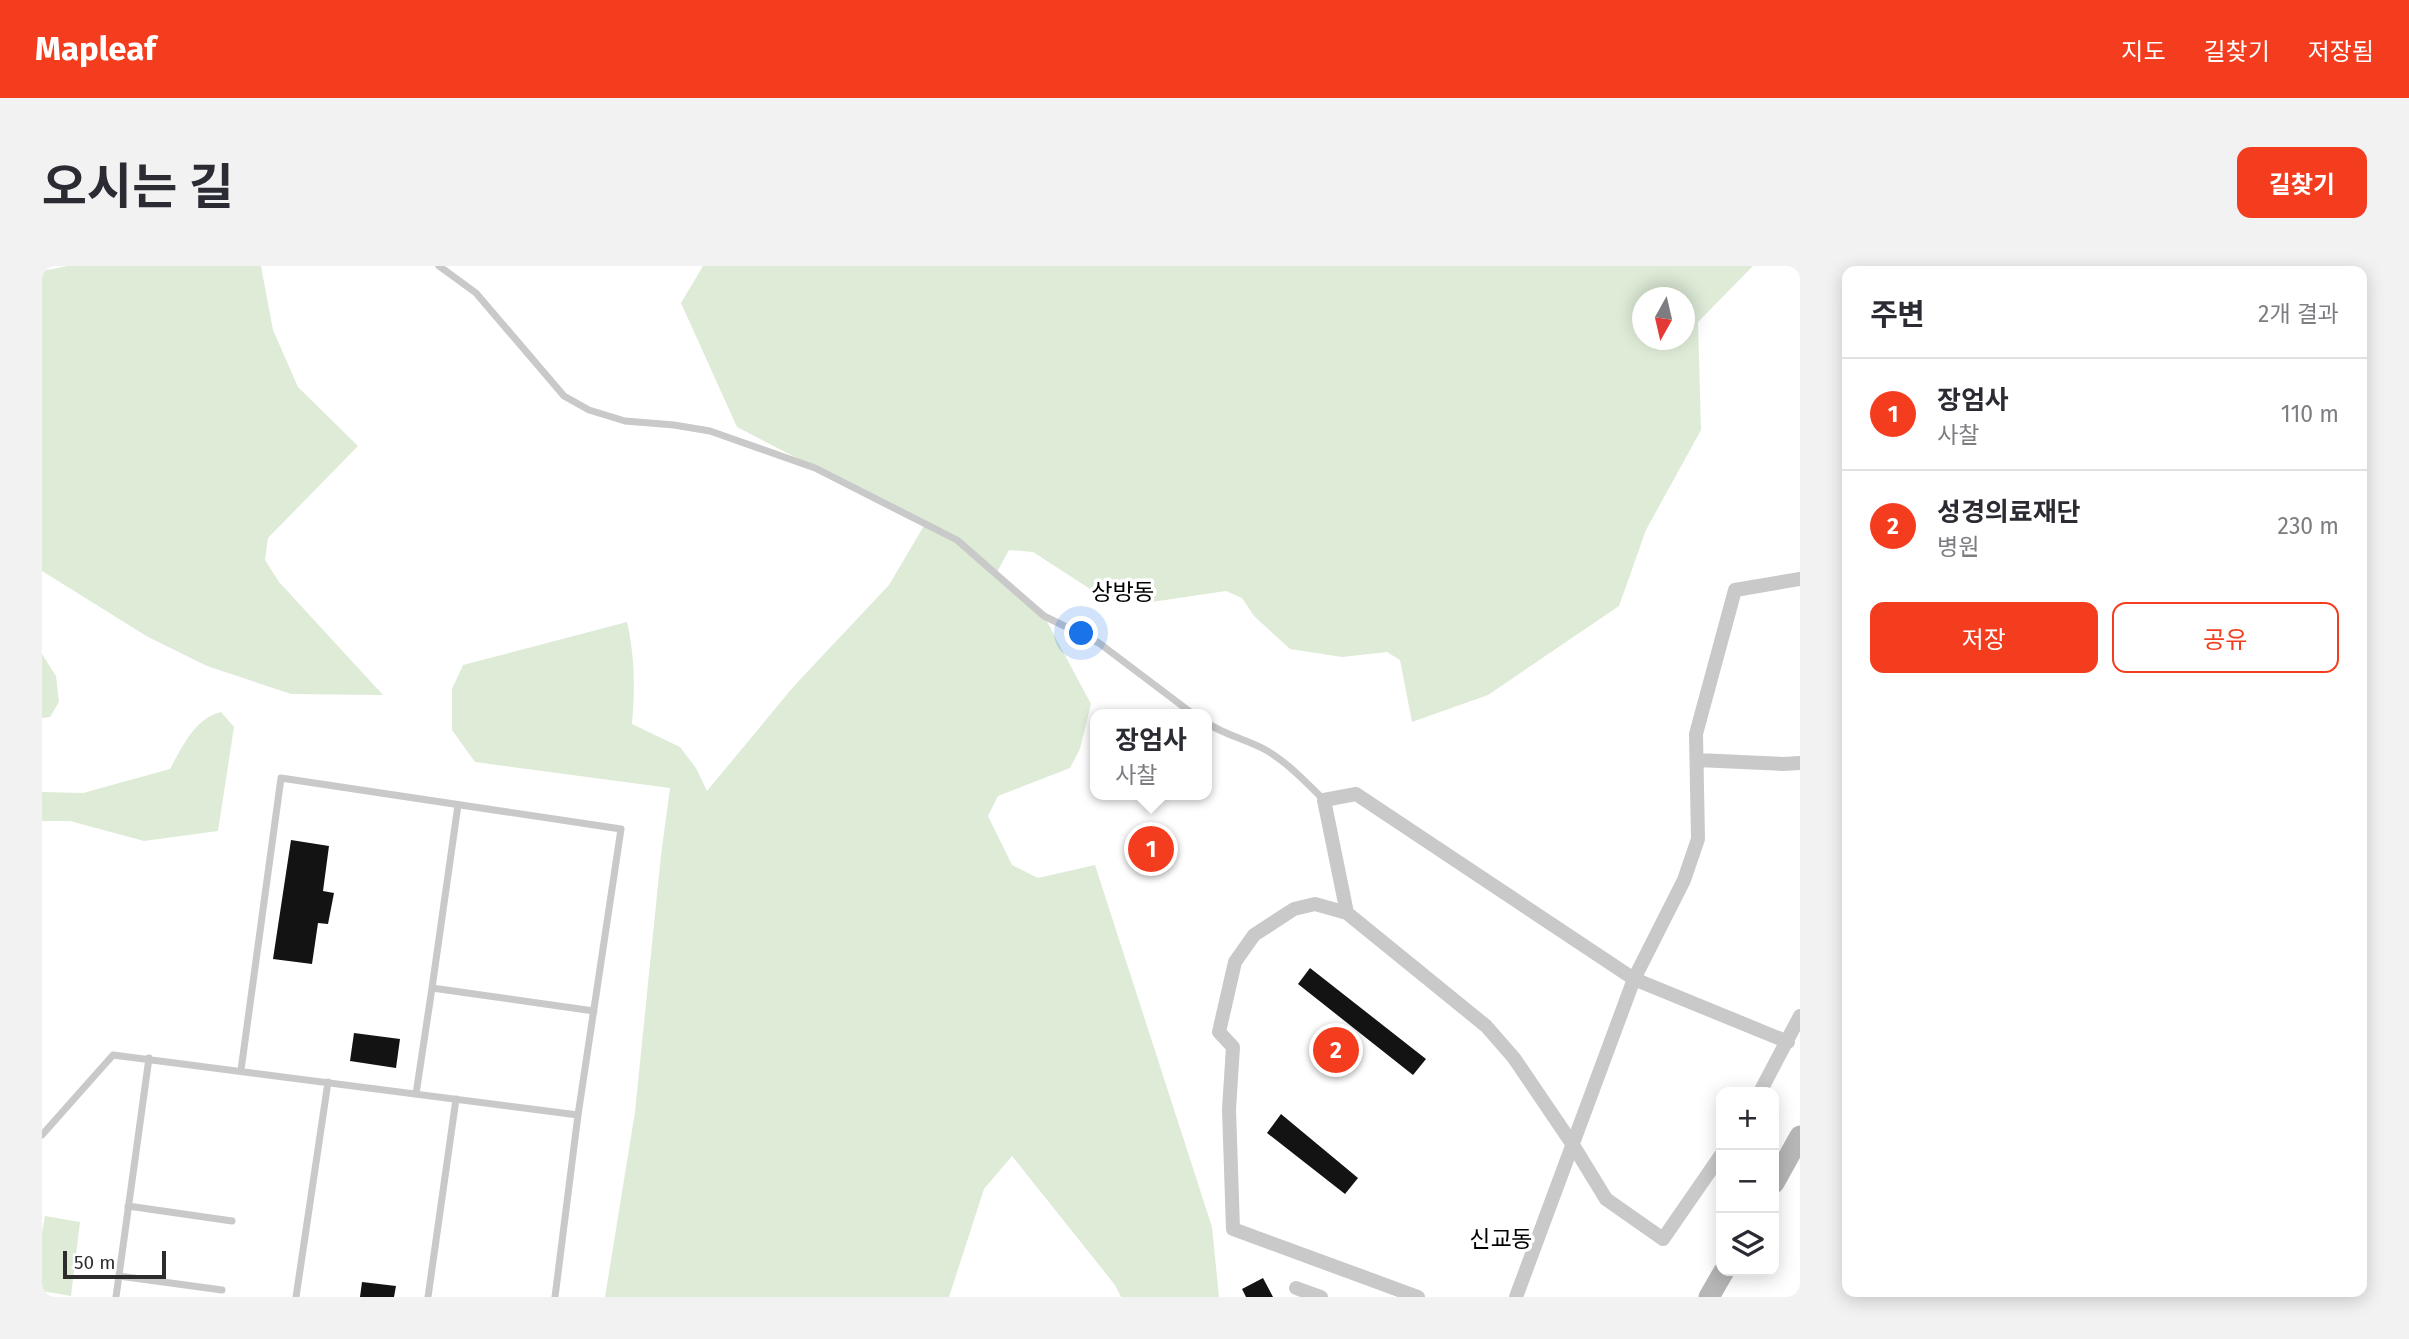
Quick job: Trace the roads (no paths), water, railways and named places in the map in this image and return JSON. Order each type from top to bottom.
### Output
[{"type":"street","points":[[1516,1297],[1634,979],[1684,880],[1698,839],[1696,734],[1735,590],[1800,579]]},
{"type":"street","points":[[1697,760],[1800,763]]},
{"type":"street","points":[[1347,913],[1324,800],[1356,794],[1634,979],[1788,1042]]},
{"type":"street","points":[[1418,1297],[1233,1229],[1229,1109],[1233,1047],[1219,1032],[1235,961],[1254,935],[1294,909],[1315,904],[1347,913],[1486,1026],[1514,1058],[1606,1199],[1663,1238],[1716,1162]]},
{"type":"street","points":[[1763,1087],[1800,1016]]},
{"type":"street","points":[[1779,1174],[1800,1136]]},
{"type":"street","points":[[1709,1297],[1721,1276]]},
{"type":"street","points":[[1296,1288],[1321,1297]]},
{"type":"lane","points":[[439,266],[476,293],[564,396],[589,410],[625,421],[710,431],[815,468],[947,534],[1044,616],[1099,643],[1186,709]]},
{"type":"lane","points":[[1212,727],[1221,733],[1264,749],[1296,772],[1324,800]]},
{"type":"lane","points":[[241,1070],[281,778],[621,830],[578,1115],[555,1297]]},
{"type":"lane","points":[[416,1094],[458,805]]},
{"type":"lane","points":[[432,988],[594,1011]]},
{"type":"lane","points":[[42,1135],[113,1055],[578,1115]]},
{"type":"lane","points":[[116,1297],[149,1058]]},
{"type":"lane","points":[[296,1297],[328,1082]]},
{"type":"lane","points":[[428,1297],[456,1099]]},
{"type":"lane","points":[[128,1206],[232,1221]]},
{"type":"lane","points":[[119,1276],[222,1290]]},
{"type":"place","name":"장엄사","points":[[1151,849]]},
{"type":"place","name":"성경의료재단","points":[[1336,1050]]},
{"type":"district","name":"상방동","points":[[1123,592]]},
{"type":"district","name":"신교동","points":[[1501,1239]]}]
